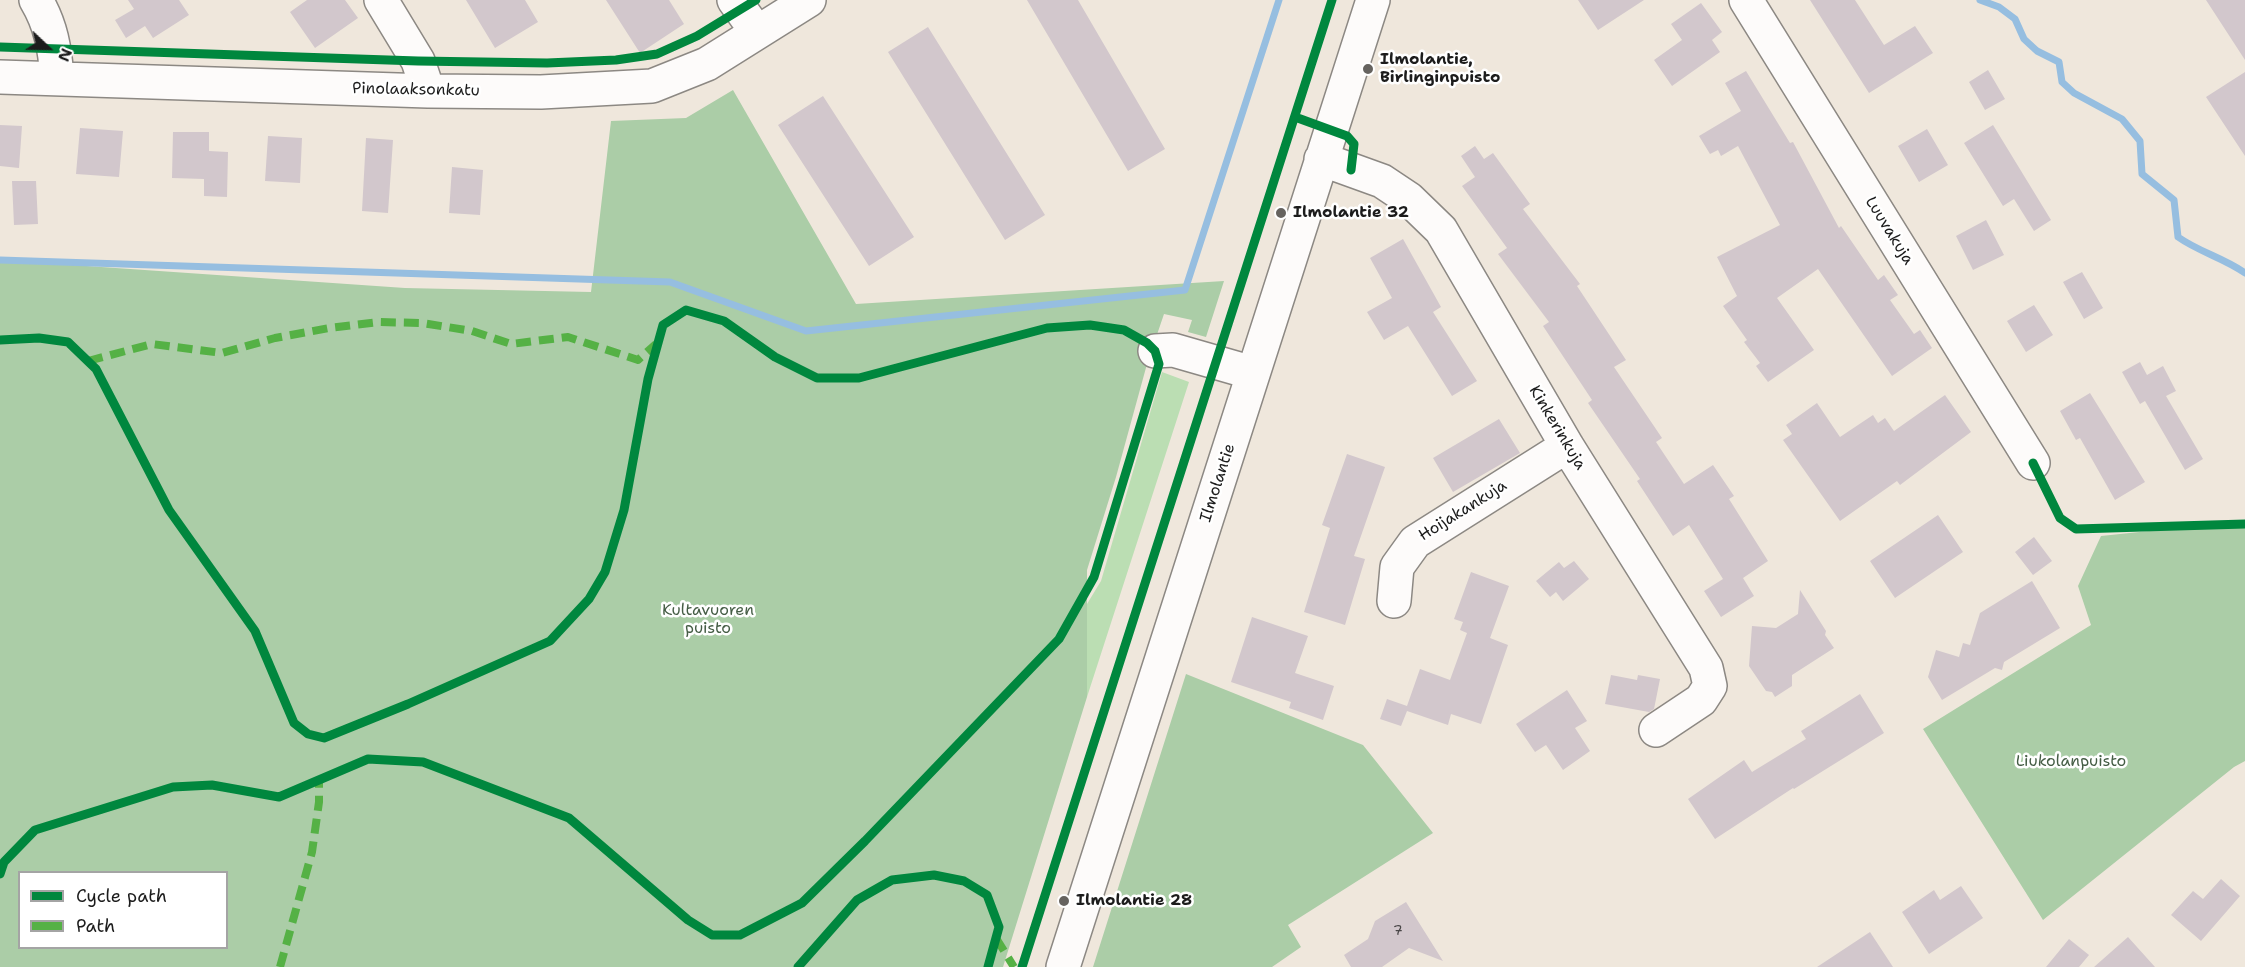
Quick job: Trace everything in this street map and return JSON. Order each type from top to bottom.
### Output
[{"type":"street","points":[[36,0],[46,17],[54,48],[57,78]]},
{"type":"street","points":[[381,0],[418,61],[428,91]]},
{"type":"street","points":[[734,0],[757,32]]},
{"type":"street","name":"Pinolaaksonkatu","points":[[0,77],[428,91],[542,92],[652,86],[707,64],[809,0]]},
{"type":"street","name":"Ilmolantie","points":[[1063,967],[1373,0]]},
{"type":"street","name":"Luuvakuja","points":[[1746,0],[2033,462]]},
{"type":"street","name":"Kinkerinkuja","points":[[1321,159],[1382,181],[1409,199],[1441,230],[1567,446],[1706,668],[1710,686],[1701,700],[1656,730]]},
{"type":"street","points":[[1155,351],[1173,350],[1253,373]]},
{"type":"street","name":"Hoijakankuja","points":[[1394,601],[1397,567],[1415,542],[1567,446]]},
{"type":"green space","name":"Kultavuoren puisto","points":[[733,90],[856,304],[1224,281],[1206,337],[1188,332],[1192,320],[1164,314],[1147,364],[1116,477],[1087,570],[1087,697],[1003,967],[0,967],[0,260],[405,288],[591,292],[611,121],[686,118]]},
{"type":"green space","points":[[1162,372],[1189,382],[1087,697],[1087,604],[1101,581]]},
{"type":"green space","name":"Liukolanpuisto","points":[[2245,521],[2245,761],[2234,767],[2043,920],[1923,729],[2091,625],[2078,586],[2101,536]]},
{"type":"green space","points":[[1186,674],[1363,745],[1433,833],[1288,925],[1301,947],[1272,967],[1093,967]]},
{"type":"building","points":[[128,0],[179,0],[189,15],[153,38],[145,26],[126,38],[115,20],[134,9]]},
{"type":"building","points":[[307,0],[345,0],[358,18],[315,48],[290,12]]},
{"type":"building","points":[[466,0],[525,0],[538,22],[495,48]]},
{"type":"building","points":[[606,0],[669,0],[684,24],[640,53]]},
{"type":"building","points":[[1027,0],[1078,0],[1165,149],[1128,171]]},
{"type":"building","points":[[1578,0],[1644,0],[1598,30]]},
{"type":"building","points":[[1810,0],[1855,0],[1884,45],[1915,26],[1933,53],[1869,93]]},
{"type":"building","points":[[2206,0],[2245,0],[2245,60]]},
{"type":"building","points":[[1701,3],[1722,32],[1712,40],[1720,52],[1672,86],[1654,60],[1682,40],[1671,24]]},
{"type":"building","points":[[928,27],[1045,215],[1005,240],[888,52]]},
{"type":"building","points":[[1988,70],[2005,99],[1985,110],[1969,82]]},
{"type":"building","points":[[1746,71],[1790,143],[1793,142],[1839,228],[1841,226],[1878,280],[1884,275],[1898,295],[1890,300],[1914,334],[1920,330],[1932,348],[1892,376],[1818,269],[1777,298],[1814,350],[1768,382],[1756,366],[1760,363],[1744,342],[1747,340],[1723,306],[1737,296],[1717,257],[1780,225],[1738,146],[1721,156],[1718,150],[1710,154],[1699,136],[1741,111],[1725,83]]},
{"type":"building","points":[[2245,72],[2245,156],[2206,97]]},
{"type":"building","points":[[823,96],[914,237],[869,266],[778,125]]},
{"type":"building","points":[[0,125],[22,126],[19,168],[0,166]]},
{"type":"building","points":[[1993,125],[2051,220],[2034,231],[2014,199],[2003,206],[1964,143]]},
{"type":"building","points":[[80,128],[123,131],[119,177],[76,174]]},
{"type":"building","points":[[1927,129],[1948,165],[1919,182],[1898,146]]},
{"type":"building","points":[[173,132],[209,132],[209,151],[228,152],[227,197],[204,196],[204,179],[172,178]]},
{"type":"building","points":[[268,136],[302,138],[300,183],[265,181]]},
{"type":"building","points":[[366,138],[393,140],[388,213],[362,211]]},
{"type":"building","points":[[1475,146],[1484,159],[1493,153],[1530,204],[1523,209],[1580,284],[1577,286],[1626,360],[1614,367],[1662,438],[1656,442],[1684,484],[1713,465],[1734,496],[1729,499],[1768,561],[1743,578],[1754,596],[1721,617],[1704,591],[1723,579],[1689,525],[1673,536],[1637,481],[1640,479],[1588,403],[1592,400],[1543,326],[1549,322],[1498,254],[1507,248],[1462,186],[1475,177],[1461,156]]},
{"type":"building","points":[[452,167],[483,170],[480,215],[449,213]]},
{"type":"building","points":[[12,181],[36,181],[38,224],[14,225]]},
{"type":"building","points":[[1986,220],[2004,255],[1973,270],[1956,236]]},
{"type":"building","points":[[1403,239],[1441,307],[1433,312],[1477,381],[1452,396],[1408,326],[1384,340],[1367,312],[1392,298],[1370,258]]},
{"type":"building","points":[[2082,272],[2103,308],[2084,319],[2063,282]]},
{"type":"building","points":[[2034,305],[2053,335],[2026,352],[2007,321]]},
{"type":"building","points":[[2140,362],[2147,375],[2163,366],[2176,391],[2166,396],[2203,459],[2185,470],[2145,401],[2140,404],[2122,372]]},
{"type":"building","points":[[2090,393],[2145,482],[2115,500],[2080,438],[2076,440],[2060,411]]},
{"type":"building","points":[[1945,395],[1971,432],[1900,485],[1897,481],[1840,521],[1783,440],[1792,434],[1786,425],[1817,403],[1840,437],[1873,415],[1878,423],[1885,418],[1894,431]]},
{"type":"building","points":[[1499,419],[1520,453],[1453,492],[1433,458]]},
{"type":"building","points":[[1347,454],[1385,467],[1354,556],[1365,559],[1345,625],[1304,612],[1330,528],[1322,525]]},
{"type":"building","points":[[1938,515],[1963,552],[1895,598],[1870,561]]},
{"type":"building","points":[[2034,537],[2052,561],[2033,575],[2015,552]]},
{"type":"building","points":[[1574,561],[1589,579],[1563,601],[1556,592],[1550,597],[1536,581],[1559,562],[1564,568]]},
{"type":"building","points":[[1471,572],[1509,586],[1490,638],[1508,645],[1481,724],[1451,714],[1448,725],[1407,711],[1401,726],[1380,719],[1387,699],[1407,706],[1420,669],[1450,680],[1467,633],[1460,630],[1463,622],[1454,619]]},
{"type":"building","points":[[2032,581],[2060,628],[2004,662],[2002,670],[1995,668],[1942,700],[1928,677],[1936,650],[1959,657],[1963,643],[1970,645],[1980,613]]},
{"type":"building","points":[[1800,590],[1834,648],[1792,675],[1792,686],[1775,697],[1772,692],[1766,691],[1749,666],[1752,626],[1776,628],[1798,614]]},
{"type":"building","points":[[1252,617],[1308,636],[1295,673],[1334,686],[1323,720],[1289,708],[1291,702],[1231,682]]},
{"type":"building","points":[[1611,675],[1637,680],[1638,675],[1660,679],[1654,709],[1649,712],[1605,704]]},
{"type":"building","points":[[1567,690],[1587,721],[1575,728],[1590,751],[1563,770],[1546,745],[1535,752],[1516,724]]},
{"type":"building","points":[[1860,694],[1884,733],[1715,839],[1688,799],[1744,760],[1752,772],[1806,739],[1801,731]]},
{"type":"building","points":[[2221,879],[2240,896],[2201,941],[2171,915],[2193,891],[2203,899]]},
{"type":"building","points":[[1961,886],[1983,918],[1929,954],[1902,912],[1934,890],[1940,900]]},
{"type":"building","points":[[1406,902],[1443,961],[1409,948],[1382,967],[1351,967],[1344,955],[1368,939],[1375,921]]},
{"type":"building","points":[[1870,932],[1893,967],[1817,967]]},
{"type":"building","points":[[2128,937],[2155,967],[2094,967]]},
{"type":"building","points":[[2069,939],[2089,955],[2079,967],[2046,967]]},
{"type":"waterway","points":[[0,260],[670,282],[806,331],[1185,290],[1279,0]]},
{"type":"waterway","points":[[1980,0],[1999,7],[2015,19],[2024,39],[2037,51],[2059,62],[2062,82],[2074,93],[2122,119],[2140,141],[2142,174],[2174,200],[2178,237],[2245,273]]},
{"type":"marked path","points":[[88,361],[152,344],[222,353],[275,338],[379,322],[422,323],[472,331],[511,344],[568,337],[638,360],[656,344]]},
{"type":"marked path","points":[[280,967],[312,852],[319,802],[319,780]]},
{"type":"marked path","points":[[996,938],[1014,967]]},
{"type":"cycle path","points":[[0,47],[418,61],[547,63],[616,60],[657,54],[697,36],[756,0]]},
{"type":"cycle path","points":[[1022,967],[1332,0]]},
{"type":"cycle path","points":[[1295,117],[1347,136],[1354,144],[1351,170]]},
{"type":"cycle path","points":[[0,340],[39,338],[68,342],[96,369],[169,510],[255,631],[294,723],[308,734],[324,738],[408,704],[550,641],[589,599],[605,572],[624,510],[648,379],[663,325],[686,310],[724,321],[775,357],[817,378],[859,378],[1047,328],[1090,325],[1124,330],[1147,343],[1155,351],[1159,364],[1094,577],[1059,639],[865,841],[802,903],[740,935],[712,935],[688,920],[569,818],[423,762],[368,759],[279,797],[212,785],[173,787],[35,830],[4,862],[0,874]]},
{"type":"cycle path","points":[[2033,463],[2060,518],[2076,529],[2245,524]]},
{"type":"cycle path","points":[[798,967],[857,900],[892,880],[934,875],[964,881],[987,895],[999,927],[988,967]]},
{"type":"place","name":"Ilmolantie, Birlinginpuisto","points":[[1368,69]]},
{"type":"place","name":"Ilmolantie 32","points":[[1281,213]]},
{"type":"place","name":"Ilmolantie 28","points":[[1064,901]]}]
